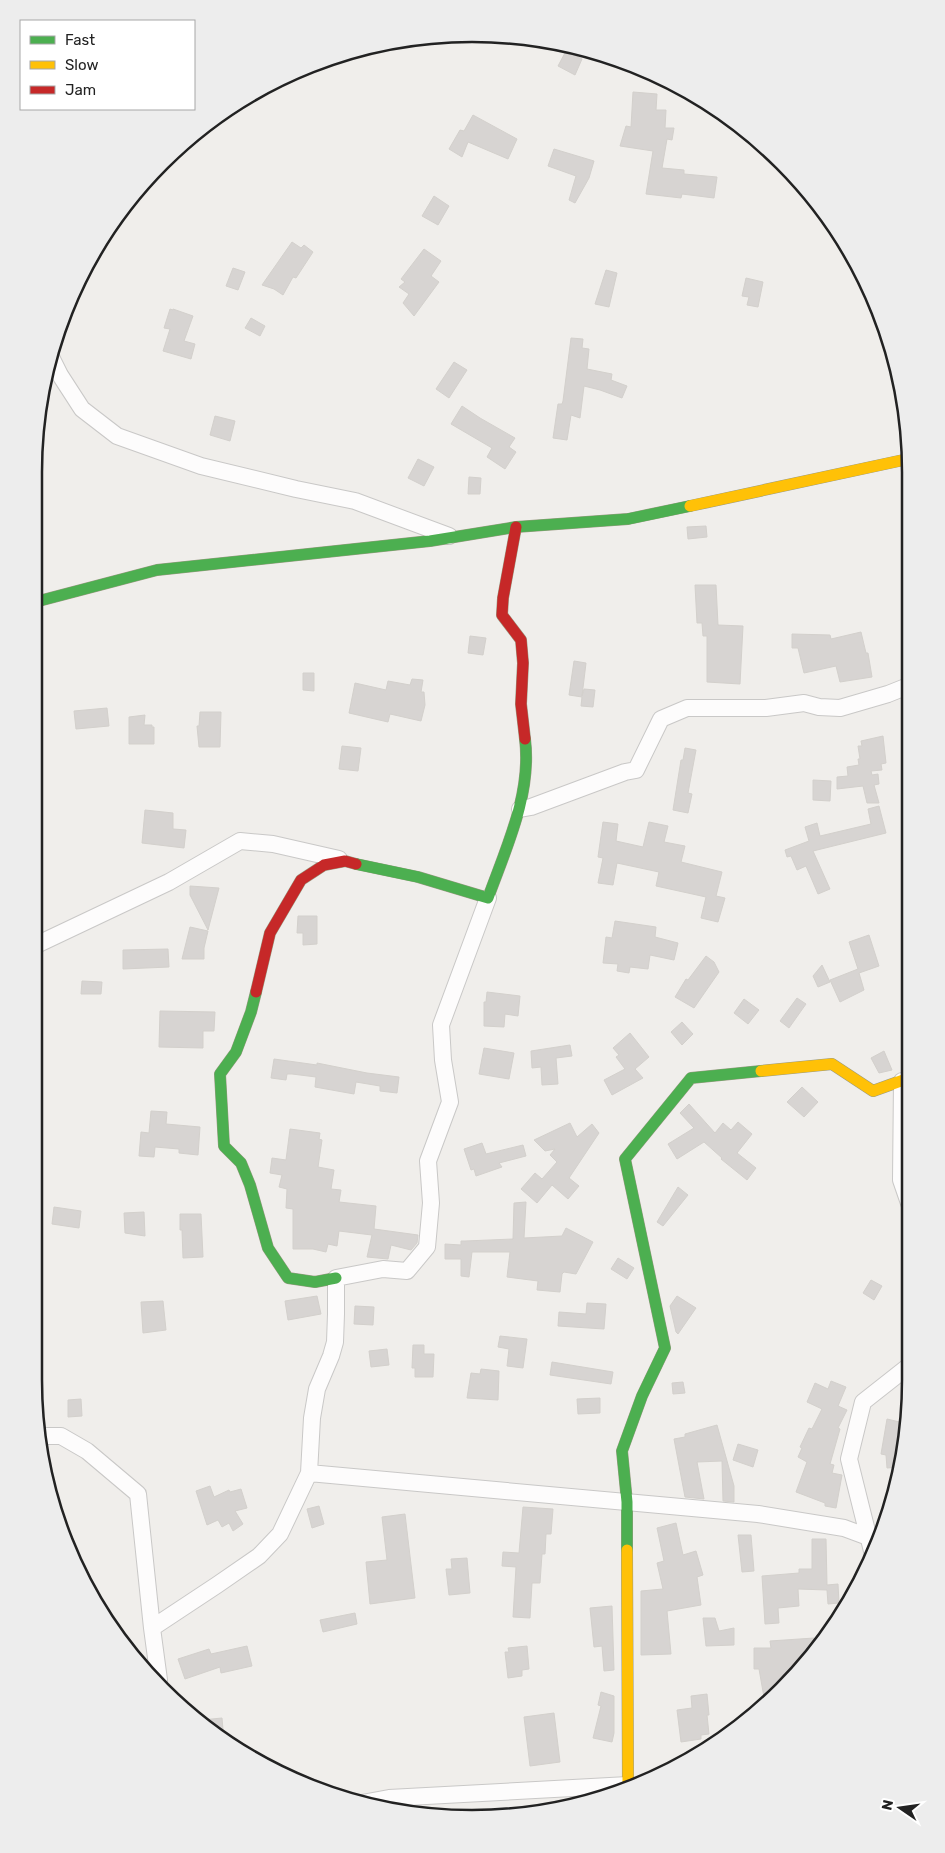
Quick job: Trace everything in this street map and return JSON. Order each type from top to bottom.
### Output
[{"type":"street","points":[[56,367],[82,409],[117,436],[200,466],[355,501],[454,538]]},
{"type":"street","points":[[42,600],[157,570],[454,538],[516,527],[628,519],[902,460]]},
{"type":"street","points":[[345,861],[324,865],[301,880],[291,894],[270,933],[251,1012],[236,1052],[220,1074],[224,1146],[241,1163],[250,1186],[268,1248],[288,1278],[315,1282],[383,1269],[407,1271],[427,1247],[431,1203],[428,1161],[450,1102],[443,1060],[441,1026],[520,808],[525,776],[526,745],[521,704],[523,663],[521,640],[502,615],[503,598],[516,527]]},
{"type":"street","points":[[520,808],[531,807],[625,772],[636,770],[661,719],[687,708],[766,708],[804,703],[819,707],[840,708],[902,688]]},
{"type":"street","points":[[42,942],[169,882],[240,841],[273,844],[418,877],[488,898]]},
{"type":"street","points":[[629,1781],[627,1502],[622,1451],[642,1396],[665,1348],[625,1159],[691,1078],[832,1064],[873,1091],[902,1080]]},
{"type":"street","points":[[902,1160],[902,1183]]},
{"type":"street","points":[[152,1628],[218,1586],[259,1556],[280,1534],[309,1473],[312,1418],[317,1390],[331,1356],[334,1342],[336,1278]]},
{"type":"street","points":[[873,1537],[849,1459],[863,1402],[902,1371]]},
{"type":"street","points":[[46,1436],[61,1436],[87,1451],[138,1494],[158,1674]]},
{"type":"street","points":[[309,1473],[758,1514],[844,1528],[873,1538]]},
{"type":"street","points":[[396,1803],[616,1786]]},
{"type":"building","points":[[565,53],[582,59],[575,75],[558,66]]},
{"type":"building","points":[[633,92],[657,94],[656,110],[666,110],[665,128],[674,128],[672,140],[667,139],[662,168],[684,170],[684,174],[717,177],[714,198],[682,194],[681,198],[646,194],[653,151],[620,146],[626,126],[631,127]]},
{"type":"building","points":[[473,115],[517,139],[508,159],[468,142],[462,157],[449,149],[460,130],[464,131]]},
{"type":"building","points":[[554,149],[594,161],[589,178],[575,203],[569,200],[576,176],[548,166]]},
{"type":"building","points":[[434,196],[449,206],[438,225],[422,216]]},
{"type":"building","points":[[292,242],[301,248],[304,245],[313,252],[296,278],[293,277],[283,295],[274,289],[262,285]]},
{"type":"building","points":[[424,249],[441,261],[431,276],[439,282],[414,316],[403,303],[409,294],[399,287],[405,282],[401,279]]},
{"type":"building","points":[[233,268],[245,272],[238,290],[226,286]]},
{"type":"building","points":[[606,270],[617,273],[609,307],[595,304]]},
{"type":"building","points":[[746,278],[763,282],[758,307],[747,305],[749,297],[742,296]]},
{"type":"building","points":[[170,309],[193,316],[184,341],[195,344],[191,359],[163,351],[170,329],[164,328]]},
{"type":"building","points":[[251,318],[265,326],[260,336],[245,328]]},
{"type":"building","points":[[571,338],[583,339],[582,348],[589,349],[587,369],[612,374],[611,380],[627,386],[622,398],[584,386],[580,418],[571,415],[567,440],[553,438],[558,404],[562,404],[563,401]]},
{"type":"building","points":[[454,362],[467,370],[449,398],[436,389]]},
{"type":"building","points":[[462,406],[515,438],[509,447],[516,452],[505,469],[487,457],[492,448],[451,424]]},
{"type":"building","points":[[215,416],[235,421],[230,441],[210,435]]},
{"type":"building","points":[[418,459],[434,467],[424,486],[408,478]]},
{"type":"building","points":[[469,477],[481,478],[480,494],[468,494]]},
{"type":"building","points":[[706,526],[707,537],[688,539],[687,527]]},
{"type":"building","points":[[695,585],[716,585],[718,625],[743,626],[740,684],[707,682],[707,636],[703,636],[702,623],[697,623]]},
{"type":"building","points":[[861,632],[866,653],[868,653],[872,677],[840,682],[836,666],[804,673],[798,648],[792,648],[792,634],[830,635],[831,639]]},
{"type":"building","points":[[470,636],[486,638],[483,655],[468,653]]},
{"type":"building","points":[[574,661],[586,663],[582,696],[584,689],[595,690],[593,707],[581,706],[582,697],[569,695]]},
{"type":"building","points":[[303,673],[314,673],[314,691],[303,690]]},
{"type":"building","points":[[412,679],[423,680],[421,692],[424,692],[425,705],[421,721],[390,714],[388,722],[349,713],[355,683],[386,690],[388,681],[410,685]]},
{"type":"building","points":[[107,708],[109,726],[76,729],[74,711]]},
{"type":"building","points":[[200,712],[221,712],[220,747],[199,747],[197,726],[199,726]]},
{"type":"building","points":[[145,715],[144,725],[152,725],[154,727],[154,744],[129,744],[129,717]]},
{"type":"building","points":[[883,736],[886,763],[881,764],[882,770],[871,771],[872,775],[878,774],[879,784],[874,785],[879,803],[867,803],[863,786],[837,789],[837,777],[848,776],[847,767],[859,765],[858,746],[862,746],[861,741]]},
{"type":"building","points":[[342,746],[361,748],[358,771],[339,769]]},
{"type":"building","points":[[685,748],[696,750],[688,793],[692,794],[688,813],[673,810],[681,760],[683,760]]},
{"type":"building","points":[[813,780],[831,781],[830,801],[813,800]]},
{"type":"building","points":[[879,806],[886,833],[813,851],[830,889],[818,894],[806,866],[797,870],[791,856],[787,857],[785,850],[809,841],[805,827],[817,823],[820,836],[871,824],[868,809]]},
{"type":"building","points":[[145,810],[173,813],[173,829],[186,830],[184,848],[142,843]]},
{"type":"building","points":[[603,822],[618,824],[616,841],[643,847],[649,822],[668,826],[664,842],[685,846],[681,862],[722,872],[716,896],[725,898],[718,922],[701,918],[706,897],[656,886],[659,872],[617,863],[613,885],[598,883],[603,858],[598,857]]},
{"type":"building","points":[[190,886],[219,888],[208,930],[190,895]]},
{"type":"building","points":[[298,916],[317,916],[317,944],[303,945],[303,933],[297,933]]},
{"type":"building","points":[[615,921],[656,927],[655,937],[678,943],[674,960],[650,955],[648,969],[630,967],[629,973],[617,971],[618,964],[603,963],[606,937],[612,938]]},
{"type":"building","points":[[190,927],[208,931],[204,948],[204,959],[182,959]]},
{"type":"building","points":[[869,935],[879,966],[859,973],[864,990],[840,1002],[830,980],[858,969],[849,942]]},
{"type":"building","points":[[168,949],[169,967],[123,969],[123,950]]},
{"type":"building","points":[[706,956],[714,962],[719,972],[694,1008],[675,997],[686,979],[688,980]]},
{"type":"building","points":[[822,965],[830,982],[818,987],[813,976]]},
{"type":"building","points":[[82,981],[102,982],[101,994],[81,994]]},
{"type":"building","points":[[487,992],[520,996],[518,1016],[505,1014],[504,1027],[484,1026],[484,1002],[486,1002]]},
{"type":"building","points":[[797,998],[806,1004],[789,1028],[780,1021]]},
{"type":"building","points":[[744,999],[759,1010],[748,1024],[734,1013]]},
{"type":"building","points":[[160,1011],[215,1012],[214,1031],[203,1031],[203,1048],[159,1047]]},
{"type":"building","points":[[682,1022],[693,1034],[682,1045],[671,1032]]},
{"type":"building","points":[[630,1033],[649,1057],[635,1069],[643,1078],[612,1095],[604,1080],[625,1069],[616,1057],[619,1055],[613,1048]]},
{"type":"building","points":[[570,1045],[572,1056],[556,1058],[558,1084],[542,1085],[541,1067],[532,1068],[531,1051]]},
{"type":"building","points":[[484,1048],[514,1053],[509,1079],[479,1074]]},
{"type":"building","points":[[884,1051],[892,1070],[879,1073],[871,1058]]},
{"type":"building","points":[[274,1059],[317,1065],[317,1063],[399,1077],[397,1093],[380,1091],[380,1086],[356,1082],[354,1094],[315,1087],[316,1077],[292,1074],[287,1074],[286,1080],[271,1078]]},
{"type":"building","points":[[802,1087],[818,1102],[804,1117],[787,1102]]},
{"type":"building","points":[[689,1104],[715,1133],[723,1123],[731,1130],[738,1122],[752,1134],[737,1153],[756,1168],[747,1180],[704,1142],[677,1159],[668,1144],[694,1128],[680,1113]]},
{"type":"building","points":[[151,1111],[167,1112],[166,1124],[200,1127],[198,1155],[179,1153],[179,1149],[155,1147],[154,1157],[139,1156],[141,1132],[149,1133]]},
{"type":"building","points":[[570,1123],[577,1137],[592,1124],[599,1133],[569,1178],[579,1186],[568,1199],[552,1185],[537,1203],[521,1189],[535,1173],[542,1179],[557,1162],[550,1155],[555,1149],[545,1151],[534,1140]]},
{"type":"building","points":[[290,1129],[320,1133],[319,1139],[322,1140],[318,1167],[334,1170],[331,1189],[341,1190],[339,1202],[376,1206],[374,1229],[418,1235],[417,1243],[411,1250],[391,1245],[388,1259],[367,1257],[372,1235],[339,1231],[337,1246],[328,1244],[326,1252],[313,1249],[293,1249],[293,1209],[286,1208],[287,1189],[279,1187],[282,1175],[270,1173],[272,1158],[286,1160]]},
{"type":"building","points":[[482,1143],[486,1154],[523,1145],[526,1156],[499,1163],[502,1167],[476,1176],[474,1169],[471,1170],[464,1149]]},
{"type":"building","points":[[678,1187],[688,1195],[663,1226],[657,1222]]},
{"type":"building","points":[[526,1202],[524,1238],[562,1236],[566,1228],[593,1242],[576,1274],[564,1272],[562,1274],[560,1292],[537,1290],[538,1281],[507,1277],[510,1252],[472,1252],[469,1277],[461,1276],[461,1259],[445,1259],[445,1244],[461,1245],[461,1241],[513,1239],[514,1203]]},
{"type":"building","points":[[54,1207],[81,1211],[79,1228],[52,1224]]},
{"type":"building","points":[[144,1212],[145,1236],[125,1233],[124,1213]]},
{"type":"building","points":[[180,1214],[201,1214],[203,1257],[183,1258]]},
{"type":"building","points":[[618,1258],[634,1268],[627,1279],[611,1269]]},
{"type":"building","points":[[871,1280],[882,1286],[874,1300],[863,1293]]},
{"type":"building","points":[[317,1296],[321,1314],[288,1320],[285,1301]]},
{"type":"building","points":[[677,1296],[696,1308],[678,1334],[670,1306]]},
{"type":"building","points":[[163,1301],[166,1330],[143,1333],[141,1302]]},
{"type":"building","points":[[587,1303],[606,1304],[604,1329],[558,1326],[559,1312],[586,1314]]},
{"type":"building","points":[[355,1306],[374,1307],[373,1325],[354,1324]]},
{"type":"building","points":[[500,1336],[527,1339],[523,1368],[507,1366],[509,1349],[498,1347]]},
{"type":"building","points":[[413,1345],[424,1345],[424,1354],[434,1354],[433,1377],[415,1377],[415,1368],[412,1368]]},
{"type":"building","points":[[387,1349],[389,1365],[371,1367],[369,1351]]},
{"type":"building","points":[[552,1362],[613,1372],[611,1384],[550,1375]]},
{"type":"building","points":[[481,1369],[499,1371],[498,1400],[467,1398],[471,1373],[480,1374]]},
{"type":"building","points":[[831,1381],[846,1387],[838,1406],[847,1410],[838,1428],[840,1429],[830,1464],[834,1465],[832,1473],[842,1475],[836,1508],[825,1506],[825,1503],[796,1492],[807,1462],[798,1457],[802,1448],[800,1447],[809,1428],[812,1429],[822,1409],[807,1402],[815,1383],[828,1389]]},
{"type":"building","points":[[683,1382],[685,1393],[673,1394],[672,1383]]},
{"type":"building","points":[[600,1398],[600,1413],[578,1414],[577,1399]]},
{"type":"building","points":[[81,1399],[82,1416],[68,1417],[68,1400]]},
{"type":"building","points":[[887,1419],[901,1422],[893,1468],[887,1468],[886,1455],[881,1454]]},
{"type":"building","points":[[717,1425],[734,1486],[734,1502],[723,1501],[722,1461],[697,1462],[704,1499],[685,1497],[674,1439],[685,1437],[685,1434]]},
{"type":"building","points":[[738,1444],[758,1450],[753,1467],[733,1460]]},
{"type":"building","points":[[210,1486],[214,1497],[229,1490],[230,1492],[241,1489],[247,1508],[235,1511],[243,1524],[233,1531],[229,1523],[222,1527],[218,1520],[207,1525],[196,1491]]},
{"type":"building","points":[[319,1506],[324,1524],[312,1528],[307,1509]]},
{"type":"building","points":[[523,1507],[553,1509],[551,1534],[546,1534],[545,1554],[542,1554],[540,1583],[532,1583],[530,1618],[513,1617],[516,1567],[502,1566],[503,1552],[519,1553]]},
{"type":"building","points":[[405,1514],[415,1598],[370,1604],[366,1562],[387,1560],[382,1517]]},
{"type":"building","points":[[676,1523],[683,1555],[696,1551],[703,1575],[697,1577],[701,1605],[667,1611],[671,1654],[641,1655],[641,1591],[663,1589],[657,1563],[664,1561],[657,1528]]},
{"type":"building","points":[[738,1535],[751,1535],[754,1571],[742,1572]]},
{"type":"building","points":[[812,1539],[826,1539],[827,1585],[838,1584],[839,1603],[828,1604],[827,1590],[798,1589],[799,1606],[778,1608],[779,1623],[765,1624],[762,1576],[799,1573],[799,1569],[812,1569]]},
{"type":"building","points":[[467,1558],[470,1593],[449,1595],[446,1569],[452,1569],[451,1559]]},
{"type":"building","points":[[612,1606],[614,1670],[604,1671],[602,1646],[594,1647],[590,1608]]},
{"type":"building","points":[[355,1613],[357,1624],[323,1632],[320,1620]]},
{"type":"building","points":[[703,1618],[715,1618],[719,1631],[734,1628],[734,1645],[706,1646]]},
{"type":"building","points":[[814,1638],[814,1641],[777,1685],[764,1697],[759,1669],[754,1669],[754,1648],[771,1648],[770,1641]]},
{"type":"building","points":[[247,1646],[252,1666],[221,1673],[220,1667],[185,1679],[178,1659],[209,1649],[211,1654]]},
{"type":"building","points":[[527,1646],[529,1669],[522,1670],[522,1676],[508,1678],[505,1652],[509,1652],[508,1648]]},
{"type":"building","points":[[601,1692],[614,1696],[614,1733],[612,1742],[593,1738],[601,1706],[598,1705]]},
{"type":"building","points":[[707,1694],[709,1734],[701,1735],[701,1739],[681,1742],[677,1710],[692,1708],[691,1696]]},
{"type":"building","points":[[554,1713],[560,1762],[530,1766],[524,1717]]},
{"type":"building","points":[[222,1718],[223,1730],[211,1722],[208,1719]]},
{"type":"traffic: fast","points":[[42,600],[157,570],[430,541],[516,527],[628,519],[690,506]]},
{"type":"traffic: fast","points":[[356,864],[418,877],[488,898],[516,820],[521,800],[525,780],[525,739]]},
{"type":"traffic: fast","points":[[256,992],[251,1012],[236,1052],[220,1074],[224,1146],[241,1163],[250,1185],[268,1248],[288,1278],[315,1282],[336,1278]]},
{"type":"traffic: fast","points":[[627,1550],[627,1502],[622,1451],[642,1396],[665,1348],[625,1159],[691,1078],[761,1071]]},
{"type":"traffic: slow","points":[[690,506],[902,460]]},
{"type":"traffic: slow","points":[[761,1071],[832,1064],[873,1091],[902,1081]]},
{"type":"traffic: slow","points":[[627,1550],[628,1781]]},
{"type":"traffic: jam","points":[[516,527],[503,598],[502,615],[521,640],[523,663],[521,704],[525,739]]},
{"type":"traffic: jam","points":[[256,992],[270,933],[301,880],[324,865],[345,861],[356,864]]}]
